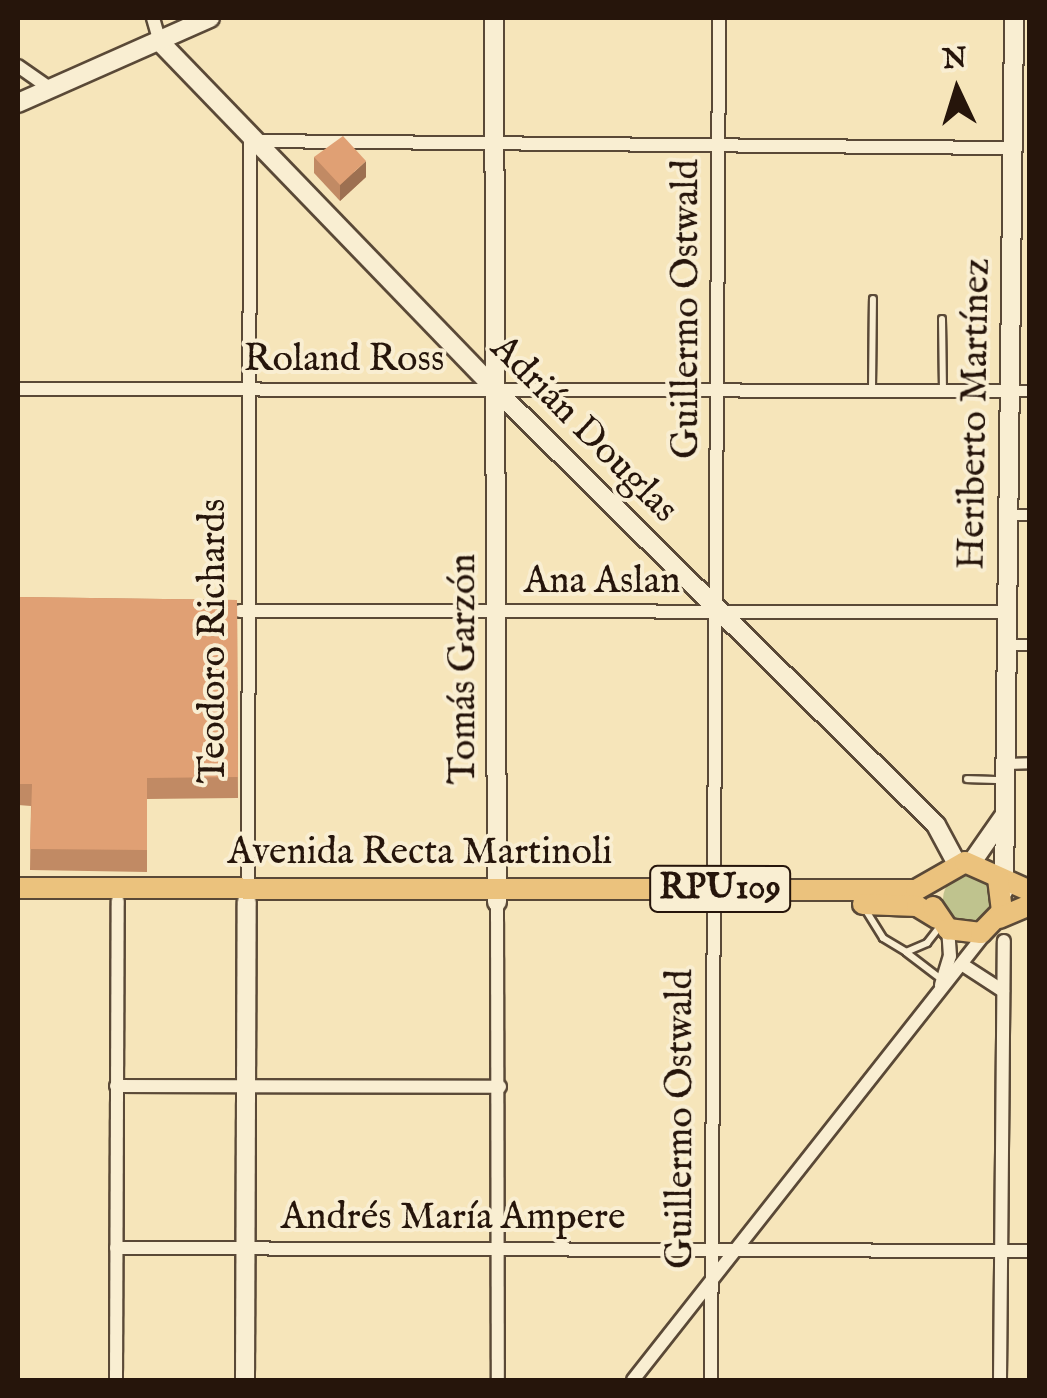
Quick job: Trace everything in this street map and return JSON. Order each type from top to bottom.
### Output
[{"type":"main road","name":"RPU109","points":[[939,877],[965,863]]},
{"type":"main road","points":[[965,863],[1002,884],[1030,892]]},
{"type":"main road","name":"Avenida Recta Martinoli","points":[[18,888],[248,895],[714,896],[916,890],[939,877]]},
{"type":"main road","points":[[939,877],[932,902],[942,924]]},
{"type":"main road","points":[[997,930],[1002,884]]},
{"type":"main road","name":"Avenida Recta Martinoli","points":[[18,901],[248,895]]},
{"type":"main road","name":"Avenida Recta Martinoli","points":[[714,896],[917,906],[942,924]]},
{"type":"main road","name":"RPU109","points":[[942,924],[964,935],[997,930],[1030,906]]},
{"type":"street","points":[[153,18],[160,42]]},
{"type":"street","points":[[18,103],[210,18]]},
{"type":"street","name":"Tomás Garzón","points":[[494,18],[499,613],[498,1380]]},
{"type":"street","name":"Guillermo Ostwald","points":[[711,1380],[719,18]]},
{"type":"street","name":"Heriberto Martínez","points":[[1002,884],[1007,811],[1012,188],[1022,41],[1014,18]]},
{"type":"street","name":"Adrián Douglas","points":[[160,42],[250,141],[497,391],[936,825],[965,863]]},
{"type":"street","points":[[18,66],[49,88]]},
{"type":"street","points":[[250,141],[1013,148]]},
{"type":"street","name":"Teodoro Richards","points":[[245,1380],[250,141]]},
{"type":"street","points":[[1012,188],[1030,197]]},
{"type":"street","name":"Roland Ross","points":[[18,389],[1030,391]]},
{"type":"street","points":[[1008,515],[1030,515]]},
{"type":"street","name":"Ana Aslan","points":[[227,611],[1006,612]]},
{"type":"street","points":[[1006,645],[1030,645]]},
{"type":"street","points":[[1007,772],[1030,763]]},
{"type":"street","points":[[965,863],[1007,811]]},
{"type":"street","points":[[116,1380],[118,901]]},
{"type":"street","points":[[941,984],[950,956],[942,924]]},
{"type":"street","points":[[633,1380],[941,984],[997,930]]},
{"type":"street","points":[[997,930],[1002,991],[1000,1380]]},
{"type":"street","points":[[963,965],[1002,991]]},
{"type":"street","points":[[116,1086],[500,1087]]},
{"type":"street","name":"Andrés María Ampere","points":[[116,1248],[1030,1251]]},
{"type":"lane","points":[[872,390],[874,299]]},
{"type":"lane","points":[[942,320],[943,391]]},
{"type":"lane","points":[[968,779],[1007,772]]},
{"type":"lane","points":[[861,904],[883,938],[906,952],[941,984]]},
{"type":"lane","points":[[906,952],[927,944],[942,924]]},
{"type":"green space","points":[[968,874],[986,881],[993,899],[986,917],[968,924],[950,917],[943,899],[950,881]]},
{"type":"building","points":[[343,136],[366,161],[340,185],[314,157]]},
{"type":"building","points":[[18,597],[237,600],[238,777],[147,778],[147,850],[30,849],[32,784],[18,784]]}]
